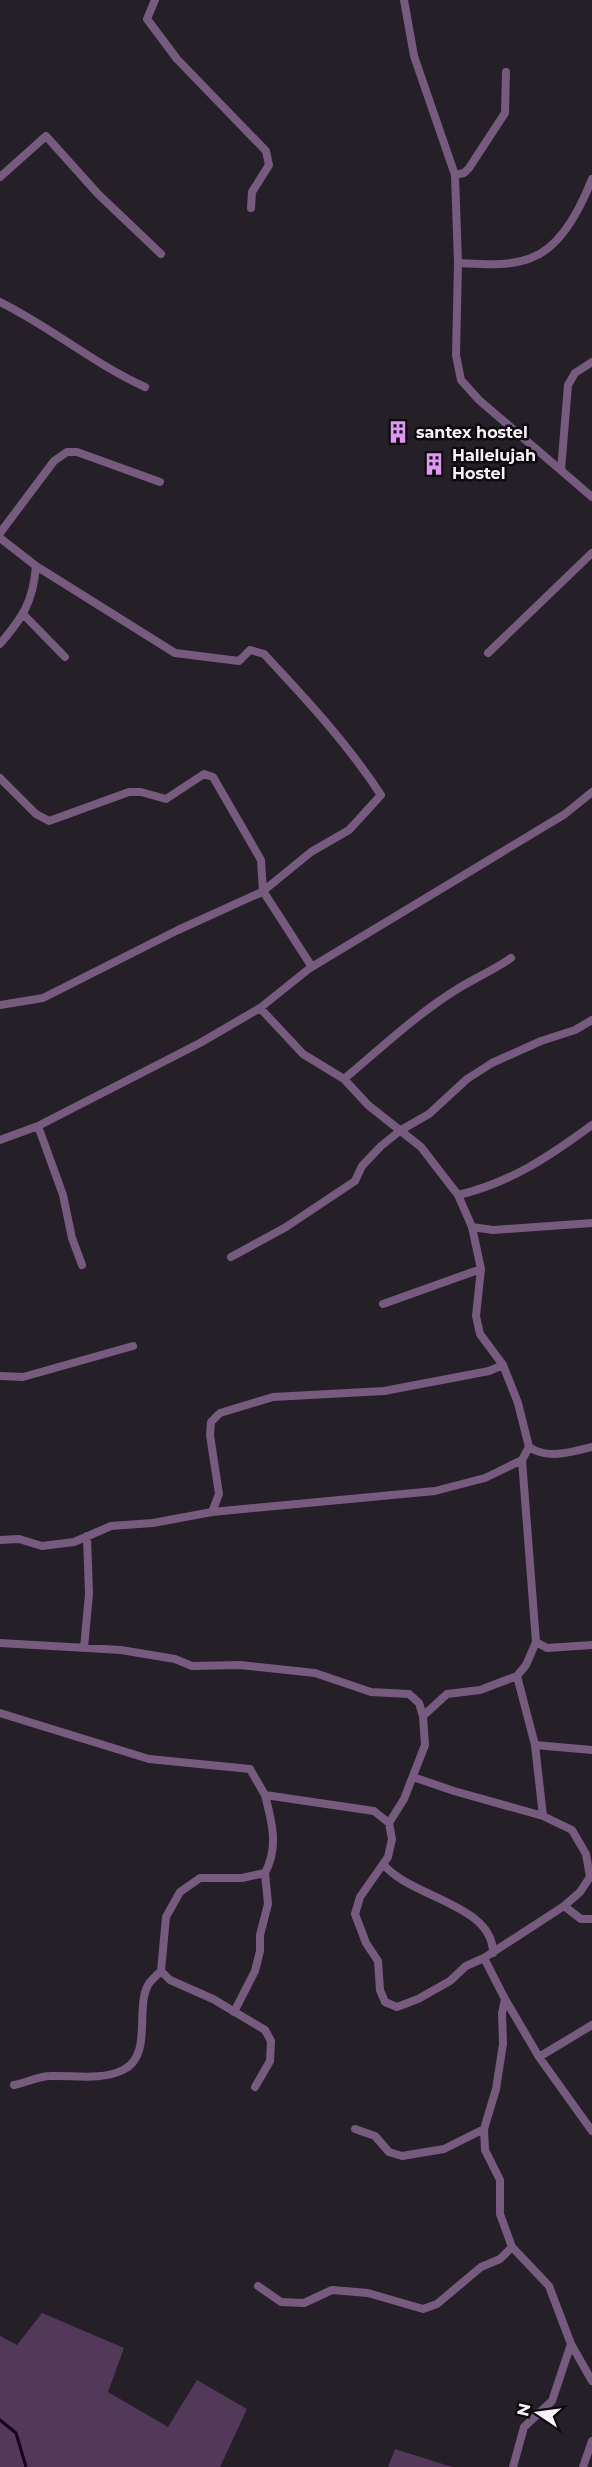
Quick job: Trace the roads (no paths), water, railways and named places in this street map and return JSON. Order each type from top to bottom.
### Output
[{"type":"street","points":[[155,0],[147,19],[177,59],[266,151],[269,165],[252,192],[251,208]]},
{"type":"street","points":[[404,0],[414,56],[455,175],[458,263],[456,355],[461,380],[592,497]]},
{"type":"street","points":[[455,175],[464,173],[469,168],[501,122],[505,112],[506,72]]},
{"type":"street","points":[[0,176],[46,136],[98,194],[161,254]]},
{"type":"street","points":[[458,263],[505,264],[533,258],[572,222],[592,179]]},
{"type":"street","points":[[0,302],[51,330],[113,373],[146,387]]},
{"type":"street","points":[[561,470],[568,385],[575,373],[592,362]]},
{"type":"street","points":[[0,533],[54,461],[67,452],[77,452],[160,482]]},
{"type":"street","points":[[0,538],[36,566],[175,653],[239,662],[250,650],[264,654],[329,723],[381,795],[349,830],[311,852],[263,890],[43,998],[0,1005]]},
{"type":"street","points":[[488,653],[592,553]]},
{"type":"street","points":[[0,644],[24,615],[33,594],[36,566]]},
{"type":"street","points":[[24,615],[66,657]]},
{"type":"street","points":[[0,778],[36,814],[50,821],[129,792],[141,792],[166,800],[204,774],[213,777],[261,860],[263,890],[312,967]]},
{"type":"street","points":[[0,1140],[38,1126],[200,1043],[260,1008],[312,967],[566,814],[592,792]]},
{"type":"street","points":[[344,1079],[425,1013],[460,988],[491,972],[511,958]]},
{"type":"street","points":[[260,1008],[303,1054],[344,1079],[369,1105],[421,1147],[458,1195],[472,1227],[481,1269],[476,1316],[480,1334],[503,1365],[518,1402],[529,1447],[522,1460],[536,1642],[526,1665],[518,1676],[480,1690],[447,1694],[423,1716]]},
{"type":"street","points":[[231,1257],[286,1227],[355,1181],[362,1166],[401,1130],[429,1114],[451,1091],[492,1063],[541,1041],[575,1030],[592,1020]]},
{"type":"street","points":[[458,1195],[498,1184],[528,1170],[592,1125]]},
{"type":"street","points":[[38,1126],[63,1195],[72,1238],[82,1265]]},
{"type":"street","points":[[472,1227],[493,1230],[592,1223]]},
{"type":"street","points":[[383,1304],[481,1269]]},
{"type":"street","points":[[0,1376],[23,1377],[133,1346]]},
{"type":"street","points":[[212,1512],[219,1494],[210,1435],[211,1422],[220,1413],[273,1397],[384,1391],[489,1371],[503,1365]]},
{"type":"street","points":[[529,1447],[538,1453],[554,1455],[592,1447]]},
{"type":"street","points":[[0,1540],[19,1539],[42,1546],[74,1542],[111,1526],[153,1523],[212,1512],[435,1491],[485,1478],[522,1460]]},
{"type":"street","points":[[84,1648],[88,1594],[87,1536]]},
{"type":"street","points":[[536,1642],[553,1649],[592,1646]]},
{"type":"street","points":[[0,1643],[121,1650],[175,1659],[192,1666],[240,1665],[315,1673],[371,1692],[409,1694],[419,1703],[423,1716],[425,1745],[404,1799],[389,1823]]},
{"type":"street","points":[[518,1676],[535,1745],[543,1816]]},
{"type":"street","points":[[0,1713],[148,1759],[250,1769],[265,1795],[274,1832],[274,1857],[266,1873],[268,1904],[260,1935],[260,1951],[255,1971],[234,2012]]},
{"type":"street","points":[[535,1745],[592,1750]]},
{"type":"street","points":[[265,1795],[374,1811],[389,1823],[392,1839],[383,1864],[360,1897],[355,1914],[366,1943],[378,1961],[380,1990],[385,2002],[397,2007],[418,2000],[450,1981],[466,1966],[493,1953],[564,1906],[580,1892],[590,1877],[586,1854],[573,1830],[543,1816],[413,1777]]},
{"type":"street","points":[[383,1864],[402,1881],[480,1921],[489,1931],[493,1941],[493,1953]]},
{"type":"street","points":[[14,2085],[48,2076],[101,2076],[123,2070],[134,2063],[140,2044],[142,2009],[148,1985],[161,1971],[166,1917],[180,1892],[200,1878],[242,1878],[266,1873]]},
{"type":"street","points":[[564,1906],[581,1919],[592,1919]]},
{"type":"street","points":[[484,1958],[539,2057],[592,2131]]},
{"type":"street","points":[[161,1971],[170,1980],[265,2030],[271,2041],[270,2061],[255,2087]]},
{"type":"street","points":[[505,1999],[502,2013],[504,2044],[496,2089],[484,2129],[486,2150],[500,2180],[500,2214],[512,2247],[549,2286],[571,2343],[592,2381]]},
{"type":"street","points":[[539,2057],[592,2025]]},
{"type":"street","points":[[355,2129],[375,2136],[389,2152],[402,2156],[444,2150],[484,2129]]},
{"type":"street","points":[[258,2286],[281,2302],[304,2303],[332,2290],[368,2293],[423,2310],[437,2304],[481,2267],[500,2259],[512,2247]]},
{"type":"street","points":[[513,2467],[524,2427],[552,2401],[571,2343]]},
{"type":"street","points":[[583,2467],[592,2441]]},
{"type":"waterway","points":[[0,2420],[16,2433],[26,2467]]},
{"type":"place","name":"santex hostel","points":[[398,432]]},
{"type":"place","name":"Hallelujah Hostel","points":[[434,464]]}]
